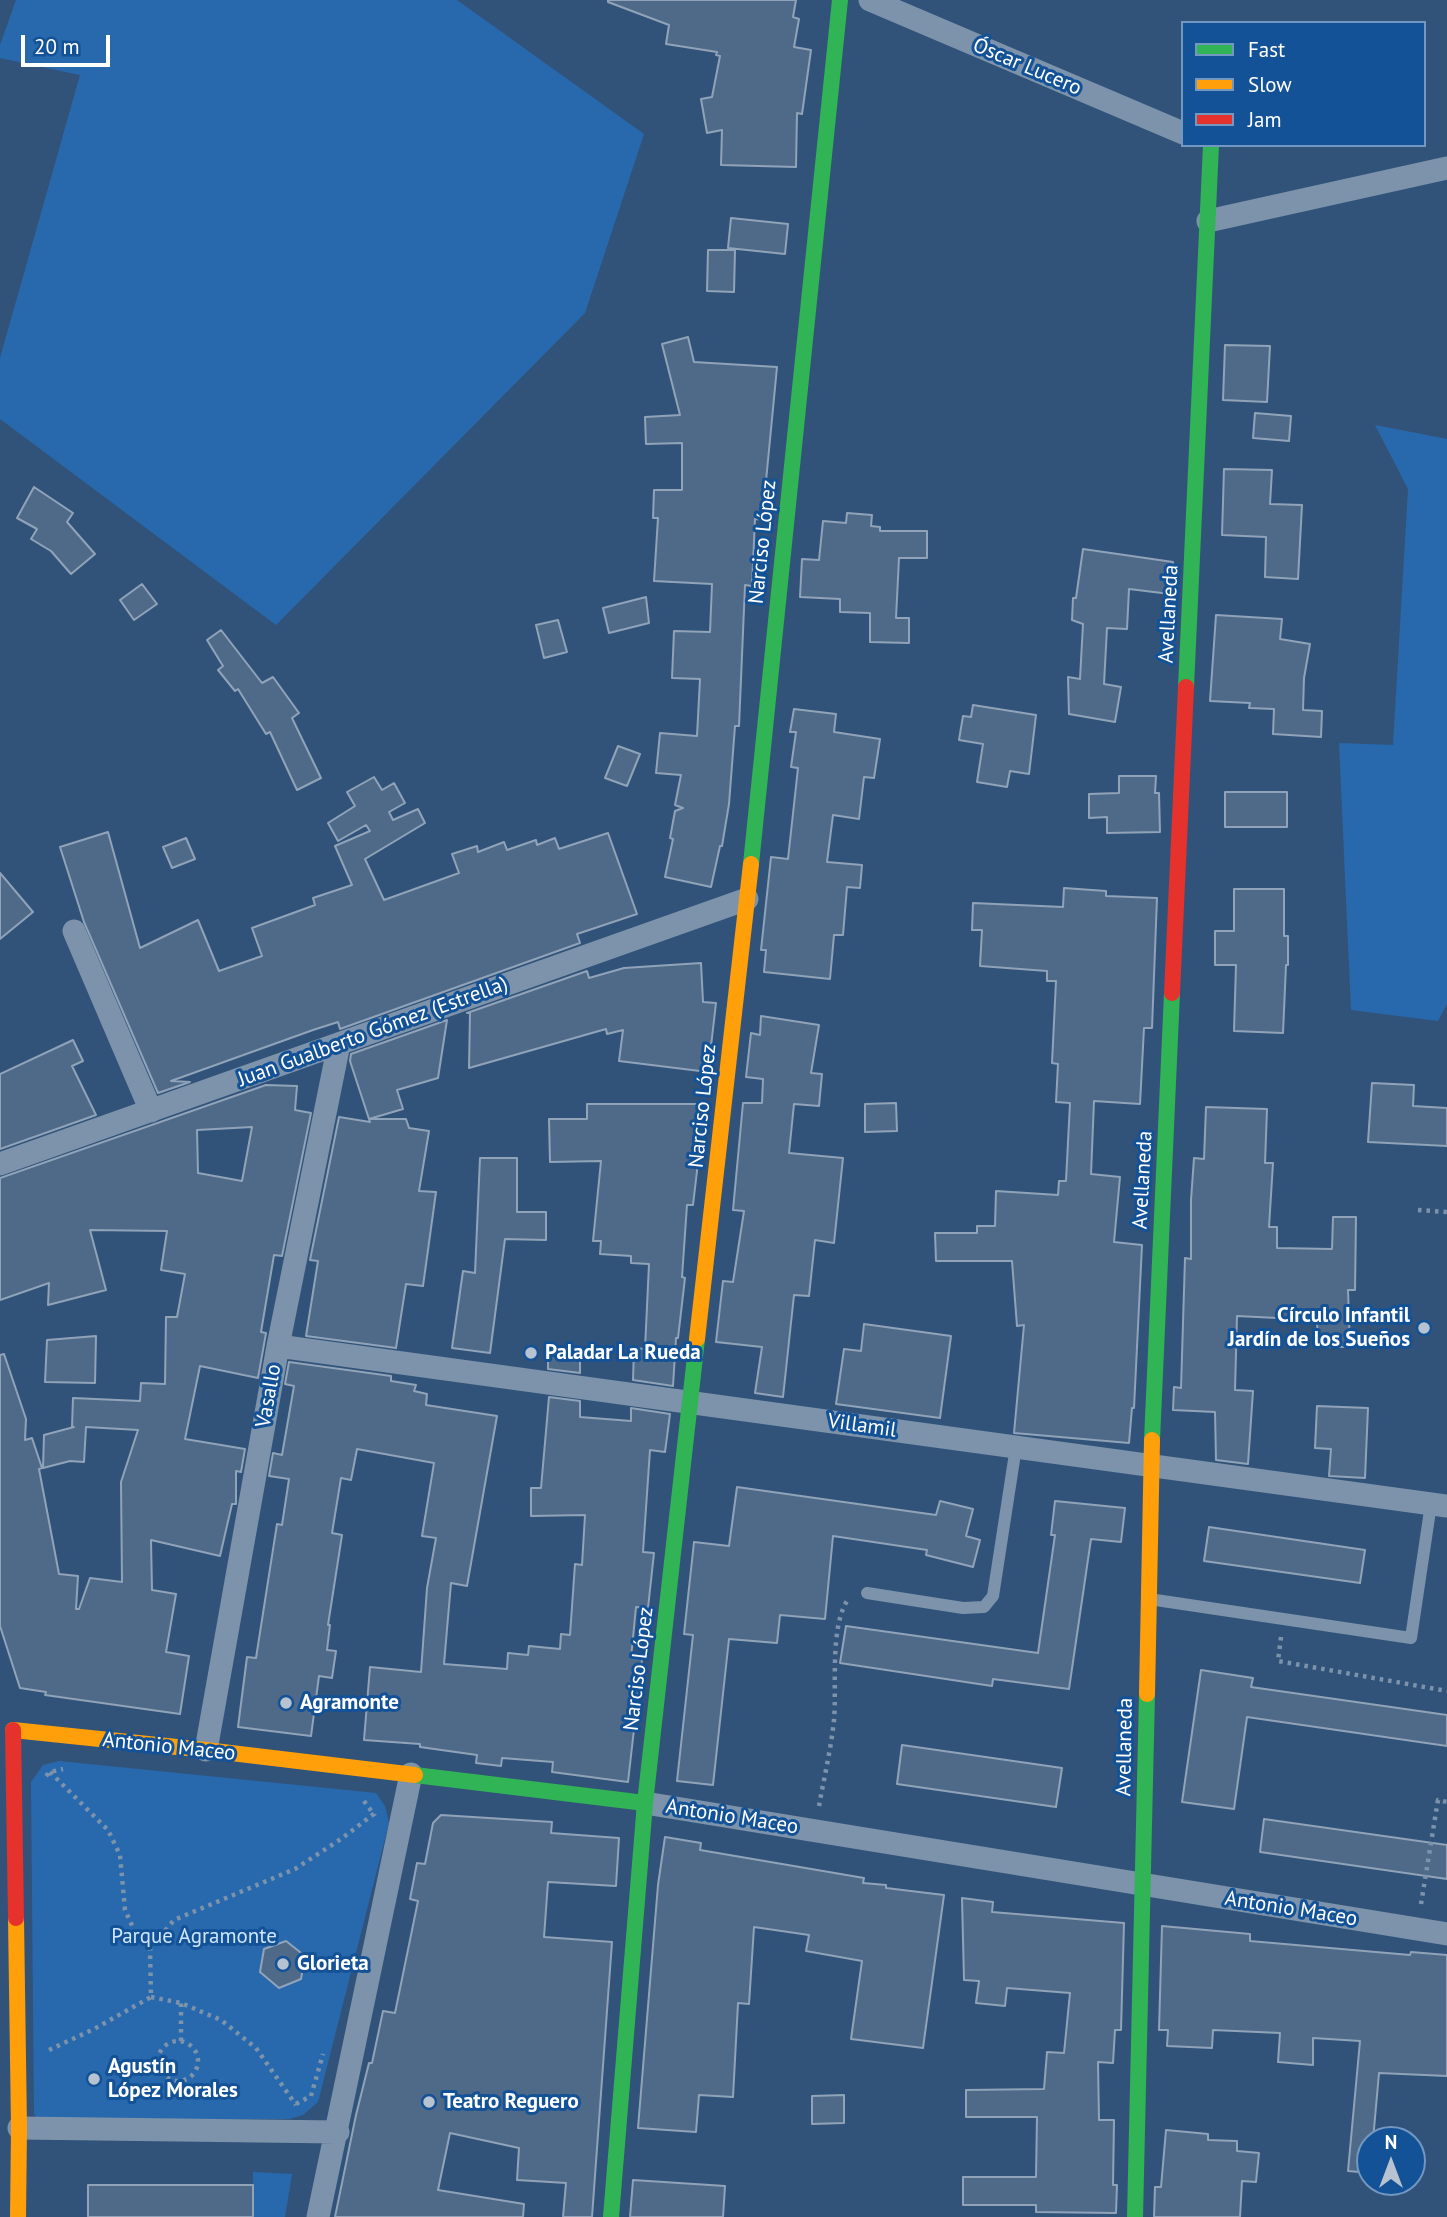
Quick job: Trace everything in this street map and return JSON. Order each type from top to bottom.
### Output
[{"type":"street","name":"Narciso López","points":[[611,2217],[645,1803],[747,899],[840,0]]},
{"type":"street","name":"Óscar Lucero","points":[[870,0],[1181,132]]},
{"type":"street","name":"Avellaneda","points":[[1135,2217],[1152,1465],[1212,147]]},
{"type":"street","points":[[1208,221],[1447,168]]},
{"type":"street","name":"Juan Gualberto Gómez (Estrella)","points":[[0,1164],[747,899]]},
{"type":"street","points":[[74,931],[151,1111]]},
{"type":"street","name":"Vasallo","points":[[206,1750],[278,1346],[339,1044]]},
{"type":"street","name":"Villamil","points":[[278,1346],[1439,1505]]},
{"type":"street","name":"Antonio Maceo","points":[[19,2128],[9,1725],[645,1803],[1447,1934]]},
{"type":"street","points":[[318,2217],[327,2132],[411,1774]]},
{"type":"street","points":[[18,2217],[19,2128],[327,2132]]},
{"type":"lane","points":[[867,1593],[963,1608],[984,1607],[993,1596],[1016,1447]]},
{"type":"lane","points":[[1149,1599],[1411,1638],[1439,1505]]},
{"type":"path","points":[[1418,1210],[1447,1212]]},
{"type":"path","points":[[814,1831],[834,1720],[834,1664],[842,1607],[852,1595],[867,1593]]},
{"type":"path","points":[[1283,1619],[1278,1661],[1447,1691]]},
{"type":"path","points":[[43,1765],[108,1830],[120,1856],[125,1910],[135,1932],[150,1950],[151,1997]]},
{"type":"path","points":[[40,1782],[50,1772],[65,1768]]},
{"type":"path","points":[[351,1800],[365,1801],[378,1825]]},
{"type":"path","points":[[1417,1929],[1438,1800],[1447,1802]]},
{"type":"path","points":[[150,1950],[174,1920],[295,1869],[385,1806]]},
{"type":"path","points":[[49,2050],[94,2029],[151,1997],[181,2003],[221,2020],[256,2048],[296,2104],[327,2132]]},
{"type":"path","points":[[181,2003],[181,2041]]},
{"type":"path","points":[[181,2041],[196,2051],[197,2070],[189,2078],[175,2081],[163,2074],[158,2062],[168,2044],[181,2041]]},
{"type":"path","points":[[288,2109],[311,2096],[325,2044]]},
{"type":"path","points":[[43,2045],[43,2059]]},
{"type":"green space","points":[[16,0],[457,0],[644,134],[585,313],[276,625],[0,419],[0,358],[80,75],[0,58],[0,45]]},
{"type":"green space","points":[[1375,425],[1447,439],[1447,1004],[1438,1021],[1351,1010],[1339,743],[1393,745],[1408,489]]},
{"type":"green space","name":"Parque Agramonte","points":[[59,1761],[376,1793],[385,1806],[389,1823],[318,2102],[303,2115],[289,2119],[37,2120],[34,2113],[31,1782],[43,1765]]},
{"type":"green space","points":[[253,2172],[292,2174],[285,2217],[253,2217]]},
{"type":"building","points":[[608,0],[796,0],[793,17],[799,19],[794,47],[811,50],[802,114],[797,113],[796,167],[721,165],[722,130],[707,133],[701,99],[712,97],[720,56],[716,55],[717,52],[666,44],[669,25]]},
{"type":"building","points":[[731,218],[788,224],[785,254],[728,248]]},
{"type":"building","points":[[708,250],[735,250],[734,292],[707,291]]},
{"type":"building","points":[[688,337],[694,362],[777,367],[765,520],[755,519],[752,586],[745,585],[739,726],[735,726],[729,804],[711,887],[665,877],[673,839],[670,838],[675,811],[683,808],[675,805],[681,775],[656,773],[660,733],[697,736],[700,679],[672,678],[674,631],[710,632],[712,584],[654,581],[658,518],[653,518],[654,490],[682,490],[682,443],[646,444],[645,417],[680,415],[662,344]]},
{"type":"building","points":[[1225,345],[1270,346],[1267,402],[1223,400]]},
{"type":"building","points":[[1255,413],[1291,416],[1289,441],[1253,438]]},
{"type":"building","points":[[1224,469],[1272,470],[1270,504],[1302,505],[1298,579],[1265,577],[1266,537],[1222,535]]},
{"type":"building","points":[[34,487],[73,513],[67,522],[95,554],[71,574],[51,551],[31,539],[37,529],[17,518]]},
{"type":"building","points":[[847,513],[872,515],[871,526],[880,527],[880,531],[927,531],[927,558],[899,558],[896,618],[909,618],[909,643],[870,642],[870,613],[840,612],[840,599],[800,597],[802,559],[819,560],[823,521],[846,523]]},
{"type":"building","points":[[1083,549],[1173,562],[1170,594],[1129,589],[1127,629],[1107,628],[1104,684],[1121,687],[1115,722],[1069,714],[1068,677],[1080,679],[1083,624],[1072,620],[1073,598],[1076,598]]},
{"type":"building","points":[[142,584],[157,604],[134,620],[120,600]]},
{"type":"building","points":[[646,597],[649,623],[609,633],[603,608]]},
{"type":"building","points":[[1216,615],[1282,619],[1280,639],[1310,644],[1304,678],[1303,710],[1322,711],[1321,737],[1273,734],[1274,709],[1249,708],[1250,703],[1210,701]]},
{"type":"building","points":[[558,620],[567,652],[544,658],[536,625]]},
{"type":"building","points":[[221,630],[262,683],[273,677],[299,713],[292,718],[321,778],[297,790],[270,732],[266,734],[238,689],[235,691],[218,670],[223,666],[207,640]]},
{"type":"building","points":[[973,705],[1036,715],[1029,774],[1010,771],[1007,787],[977,782],[983,744],[959,740],[963,716],[971,717]]},
{"type":"building","points":[[794,709],[836,714],[834,732],[880,739],[874,778],[864,777],[859,819],[833,815],[827,862],[862,865],[860,888],[847,887],[843,935],[834,935],[830,979],[764,972],[766,950],[761,950],[771,857],[788,859],[798,768],[791,767],[796,732],[790,732]]},
{"type":"building","points":[[618,746],[640,754],[627,786],[605,778]]},
{"type":"building","points":[[1119,776],[1156,776],[1155,793],[1159,793],[1160,832],[1107,833],[1107,817],[1089,818],[1089,794],[1119,793]]},
{"type":"building","points":[[374,777],[382,790],[394,783],[405,803],[389,812],[393,820],[418,809],[425,823],[365,859],[384,900],[459,873],[452,854],[477,846],[478,852],[504,842],[507,850],[536,840],[537,845],[555,838],[559,849],[608,833],[637,914],[577,934],[580,943],[340,1029],[338,1022],[313,1030],[171,1081],[190,1082],[158,1093],[84,922],[60,847],[108,832],[140,948],[198,920],[219,971],[262,956],[252,928],[315,905],[313,898],[352,885],[335,846],[370,831],[366,825],[338,841],[328,823],[355,806],[347,792]]},
{"type":"building","points":[[1225,792],[1287,792],[1287,827],[1225,827]]},
{"type":"building","points":[[186,838],[195,859],[172,868],[163,847]]},
{"type":"building","points":[[0,873],[33,912],[0,939]]},
{"type":"building","points":[[1064,888],[1106,891],[1106,896],[1157,898],[1152,1028],[1144,1028],[1140,1104],[1094,1101],[1091,1174],[1120,1177],[1114,1242],[1142,1245],[1134,1408],[1129,1443],[1014,1433],[1024,1325],[1017,1326],[1012,1261],[936,1261],[935,1233],[977,1233],[977,1226],[995,1226],[996,1191],[1058,1195],[1059,1181],[1066,1181],[1070,1103],[1056,1102],[1058,1064],[1052,1063],[1056,981],[1047,981],[1047,971],[980,966],[982,930],[972,930],[973,903],[1063,907]]},
{"type":"building","points":[[1234,889],[1284,889],[1284,936],[1288,936],[1288,965],[1283,1033],[1234,1031],[1236,965],[1215,965],[1215,931],[1234,931]]},
{"type":"building","points":[[701,963],[703,1002],[716,1003],[708,1072],[619,1061],[623,1030],[607,1034],[606,1029],[469,1068],[470,1013],[467,1013],[587,971],[589,978],[624,968]]},
{"type":"building","points":[[761,1016],[819,1025],[811,1073],[822,1074],[819,1106],[794,1104],[789,1153],[843,1158],[834,1243],[815,1240],[809,1296],[794,1295],[783,1397],[755,1393],[762,1347],[716,1342],[723,1281],[733,1282],[744,1211],[733,1210],[743,1103],[762,1103],[763,1079],[746,1077],[751,1033],[760,1035]]},
{"type":"building","points":[[447,1020],[438,1078],[397,1090],[403,1109],[369,1119],[350,1061],[351,1054]]},
{"type":"building","points":[[73,1040],[83,1061],[72,1066],[96,1115],[0,1149],[0,1074]]},
{"type":"building","points":[[1372,1083],[1414,1085],[1413,1106],[1447,1108],[1447,1146],[1368,1142]]},
{"type":"building","points":[[266,1085],[297,1086],[295,1110],[311,1113],[282,1256],[274,1255],[261,1332],[266,1333],[258,1378],[200,1366],[185,1439],[245,1449],[241,1472],[236,1471],[236,1504],[232,1504],[220,1556],[151,1540],[152,1590],[176,1594],[166,1652],[189,1656],[180,1714],[45,1695],[46,1692],[20,1688],[0,1626],[0,1355],[4,1354],[26,1419],[25,1440],[32,1438],[42,1468],[39,1469],[59,1574],[78,1576],[76,1609],[79,1609],[90,1578],[122,1582],[121,1482],[138,1430],[86,1427],[84,1462],[70,1461],[43,1468],[44,1435],[74,1427],[73,1398],[140,1401],[141,1383],[165,1384],[166,1317],[177,1317],[185,1274],[161,1270],[167,1231],[90,1230],[106,1290],[48,1305],[49,1283],[0,1300],[0,1178]],"holes":[[[252,1127],[242,1181],[198,1173],[197,1130]]]},
{"type":"building","points":[[896,1103],[897,1131],[865,1132],[865,1104]]},
{"type":"building","points":[[587,1104],[697,1104],[697,1171],[693,1205],[687,1205],[682,1277],[685,1278],[676,1338],[673,1386],[633,1380],[634,1348],[645,1349],[649,1264],[631,1263],[631,1256],[600,1254],[601,1241],[593,1241],[601,1161],[550,1162],[549,1119],[587,1119]]},
{"type":"building","points":[[1206,1107],[1267,1109],[1265,1163],[1273,1163],[1269,1227],[1277,1227],[1277,1248],[1332,1249],[1333,1217],[1356,1217],[1355,1290],[1348,1290],[1350,1347],[1318,1347],[1317,1320],[1237,1316],[1235,1390],[1253,1391],[1248,1464],[1216,1460],[1215,1412],[1173,1410],[1174,1387],[1181,1388],[1185,1258],[1191,1259],[1194,1158],[1204,1159]]},
{"type":"building","points":[[339,1117],[370,1122],[369,1119],[406,1119],[409,1128],[429,1131],[419,1191],[436,1192],[423,1286],[406,1284],[396,1348],[306,1336],[318,1261],[310,1260]]},
{"type":"building","points":[[480,1158],[517,1158],[517,1212],[546,1212],[546,1240],[505,1239],[490,1353],[452,1348],[463,1271],[475,1273]]},
{"type":"building","points":[[864,1324],[951,1336],[940,1418],[836,1404],[844,1349],[861,1351]]},
{"type":"building","points":[[96,1336],[95,1383],[45,1382],[47,1340]]},
{"type":"building","points":[[548,1347],[580,1347],[580,1373],[548,1369]]},
{"type":"building","points":[[289,1362],[391,1376],[391,1381],[416,1385],[414,1391],[427,1394],[426,1405],[497,1416],[467,1586],[451,1583],[444,1664],[507,1669],[508,1653],[528,1655],[529,1646],[560,1649],[561,1634],[570,1635],[575,1564],[582,1565],[585,1515],[531,1516],[531,1488],[541,1488],[549,1397],[580,1401],[580,1417],[631,1421],[631,1408],[670,1414],[665,1452],[650,1450],[643,1552],[654,1553],[648,1608],[636,1607],[631,1658],[642,1659],[628,1782],[552,1772],[553,1762],[502,1758],[501,1766],[476,1763],[477,1755],[420,1747],[420,1744],[364,1740],[370,1667],[421,1672],[427,1588],[436,1538],[422,1536],[434,1463],[357,1449],[351,1480],[341,1478],[332,1533],[342,1535],[328,1625],[327,1650],[336,1651],[332,1678],[319,1676],[311,1736],[238,1727],[247,1657],[256,1658],[277,1524],[282,1525],[289,1479],[269,1476],[273,1453],[282,1455],[294,1386],[285,1384]]},
{"type":"building","points":[[1317,1406],[1368,1408],[1365,1478],[1329,1476],[1331,1449],[1315,1448]]},
{"type":"building","points":[[737,1487],[936,1515],[940,1501],[973,1509],[966,1536],[980,1540],[973,1567],[926,1555],[927,1550],[833,1536],[825,1619],[780,1615],[777,1643],[729,1639],[713,1785],[677,1781],[693,1635],[684,1634],[694,1542],[729,1546]]},
{"type":"building","points":[[1055,1501],[1125,1508],[1121,1542],[1091,1539],[1069,1689],[993,1679],[992,1686],[840,1663],[846,1626],[1038,1653],[1055,1535],[1051,1535]]},
{"type":"building","points":[[1209,1527],[1365,1550],[1360,1583],[1204,1561]]},
{"type":"building","points":[[1201,1670],[1253,1678],[1251,1687],[1447,1715],[1447,1746],[1247,1717],[1234,1809],[1182,1802]]},
{"type":"building","points":[[902,1745],[1062,1768],[1056,1807],[897,1784]]},
{"type":"building","points":[[441,1815],[552,1822],[551,1833],[619,1838],[616,1886],[548,1882],[544,1937],[612,1942],[592,2217],[563,2217],[566,2183],[517,2180],[519,2148],[450,2133],[438,2190],[524,2204],[523,2217],[335,2217],[356,2115],[369,2063],[372,2063],[383,2011],[395,2013],[418,1901],[410,1899],[417,1863],[425,1864],[433,1823]]},
{"type":"building","points":[[1264,1819],[1447,1845],[1447,1879],[1260,1852]]},
{"type":"building","points":[[665,1837],[701,1843],[700,1850],[864,1878],[863,1883],[886,1885],[886,1888],[944,1895],[923,2048],[851,2039],[862,1961],[806,1951],[809,1935],[754,1927],[749,2004],[738,2003],[733,2097],[699,2095],[696,2132],[638,2128],[658,1885]]},
{"type":"building","points":[[962,1898],[993,1902],[992,1912],[1124,1923],[1121,2030],[1115,2030],[1113,2063],[1098,2062],[1099,2120],[1114,2120],[1113,2185],[1117,2185],[1116,2213],[1036,2212],[1036,2205],[963,2205],[963,2177],[1036,2177],[1037,2117],[966,2117],[966,2090],[1044,2089],[1047,2052],[1064,2053],[1070,1993],[1007,1988],[1005,2006],[976,2003],[979,1981],[964,1980]]},
{"type":"building","points":[[1162,1926],[1250,1934],[1250,1941],[1410,1955],[1411,1952],[1447,1955],[1447,2076],[1379,2073],[1374,2126],[1356,2126],[1356,2172],[1348,2171],[1360,2041],[1313,2038],[1313,2065],[1278,2062],[1280,2033],[1213,2030],[1212,2048],[1167,2046],[1168,2030],[1159,2030]]},
{"type":"building","name":"Glorieta","points":[[286,1941],[305,1956],[301,1979],[279,1988],[260,1972],[264,1949]]},
{"type":"building","points":[[844,2095],[844,2123],[812,2124],[812,2096]]},
{"type":"building","points":[[1166,2130],[1208,2134],[1208,2140],[1237,2141],[1237,2151],[1259,2153],[1256,2182],[1242,2181],[1240,2217],[1154,2217],[1155,2187],[1161,2187]]},
{"type":"building","points":[[633,2180],[725,2186],[723,2217],[630,2217]]},
{"type":"building","points":[[88,2185],[253,2185],[253,2217],[88,2217]]},
{"type":"traffic: fast","points":[[751,864],[840,0]]},
{"type":"traffic: fast","points":[[1186,687],[1211,147]]},
{"type":"traffic: fast","points":[[1152,1440],[1172,993]]},
{"type":"traffic: fast","points":[[611,2217],[645,1803],[697,1339]]},
{"type":"traffic: fast","points":[[1135,2217],[1147,1694]]},
{"type":"traffic: fast","points":[[415,1775],[645,1803]]},
{"type":"traffic: slow","points":[[697,1339],[751,864]]},
{"type":"traffic: slow","points":[[1147,1694],[1152,1440]]},
{"type":"traffic: slow","points":[[13,1730],[415,1775]]},
{"type":"traffic: slow","points":[[16,1918],[18,2217]]},
{"type":"traffic: jam","points":[[1172,993],[1186,687]]},
{"type":"traffic: jam","points":[[13,1730],[16,1918]]},
{"type":"place","name":"Círculo Infantil Jardín de los Sueños","points":[[1424,1328]]},
{"type":"place","name":"Paladar La Rueda","points":[[531,1353]]},
{"type":"place","name":"Agramonte","points":[[286,1703]]},
{"type":"place","name":"Glorieta","points":[[283,1964]]},
{"type":"place","name":"Agustín López Morales","points":[[94,2079]]},
{"type":"place","name":"Teatro Reguero","points":[[429,2102]]}]
